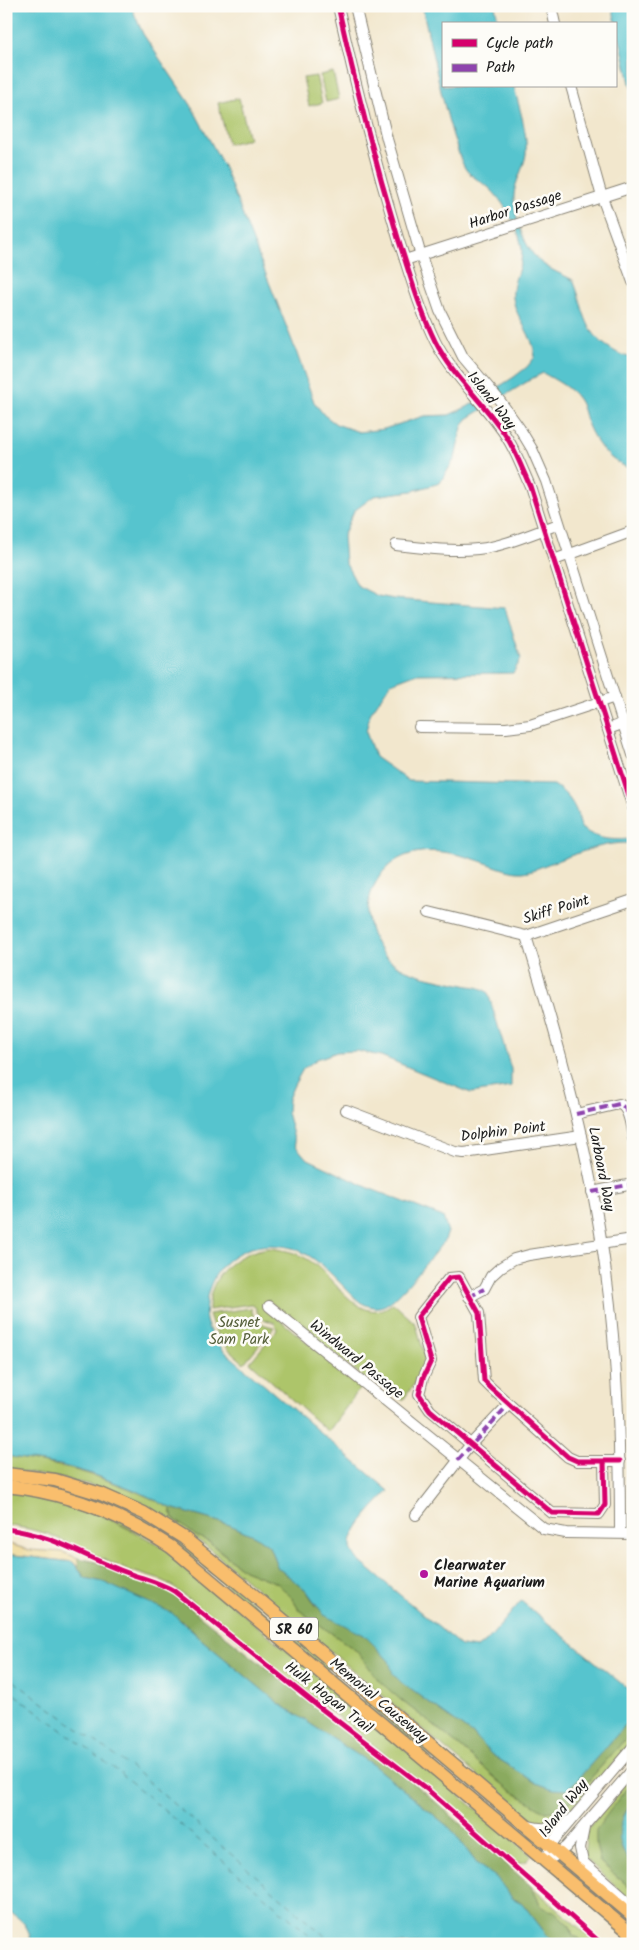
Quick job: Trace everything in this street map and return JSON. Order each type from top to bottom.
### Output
[{"type":"main road","name":"Memorial Causeway","points":[[6,1474],[55,1480],[77,1486],[122,1502],[164,1525],[210,1559],[633,1916]]},
{"type":"main road","name":"Memorial Causeway","points":[[6,1486],[50,1493],[72,1499],[114,1515],[153,1535],[192,1564],[633,1935]]},
{"type":"street","name":"Island Way","points":[[338,6],[371,143],[417,296],[436,343],[451,367],[500,427],[516,454],[530,486],[633,808]]},
{"type":"street","name":"Island Way","points":[[355,6],[387,139],[421,256],[440,311],[452,339],[463,357],[500,401],[532,449],[546,481],[615,698],[628,722],[633,755]]},
{"type":"street","points":[[551,6],[555,22]]},
{"type":"street","points":[[342,24],[358,21]]},
{"type":"street","points":[[572,88],[602,197],[633,282]]},
{"type":"street","name":"Harbor Passage","points":[[405,260],[633,187]]},
{"type":"street","points":[[396,545],[458,550],[480,549],[559,524]]},
{"type":"street","points":[[554,560],[633,530]]},
{"type":"street","points":[[419,727],[506,728],[530,725],[615,698]]},
{"type":"street","points":[[608,729],[628,722]]},
{"type":"street","name":"Skiff Point","points":[[429,912],[526,936],[633,900]]},
{"type":"street","name":"Larboard Way","points":[[526,936],[551,1016],[576,1114],[601,1244],[613,1327],[618,1398],[620,1533]]},
{"type":"street","points":[[576,1114],[619,1104],[623,1105],[630,1116],[633,1139]]},
{"type":"street","name":"Dolphin Point","points":[[346,1110],[455,1152],[464,1153],[581,1136]]},
{"type":"street","points":[[592,1192],[633,1184]]},
{"type":"street","points":[[469,1297],[484,1289],[491,1276],[501,1266],[514,1259],[633,1239]]},
{"type":"street","points":[[604,1462],[605,1506],[599,1514],[552,1513],[430,1410],[419,1394],[423,1378],[431,1362],[418,1317],[449,1278],[459,1277],[479,1313],[484,1381],[568,1458],[577,1461],[620,1461]]},
{"type":"street","name":"Windward Passage","points":[[269,1306],[544,1529],[566,1533],[633,1534]]},
{"type":"street","points":[[416,1515],[471,1444],[509,1404]]},
{"type":"street","points":[[342,1689],[351,1678]]},
{"type":"street","name":"Island Way","points":[[546,1861],[555,1850],[574,1816],[633,1747]]},
{"type":"street","name":"Island Way","points":[[555,1850],[584,1827],[633,1769]]},
{"type":"street","points":[[527,1825],[539,1829],[548,1829],[560,1825],[574,1816]]},
{"type":"street","points":[[584,1827],[580,1848],[583,1862],[633,1906]]},
{"type":"green space","points":[[333,72],[339,99],[326,102],[320,75]]},
{"type":"green space","points":[[316,76],[322,103],[309,106],[303,78]]},
{"type":"green space","points":[[239,98],[249,139],[228,144],[218,103]]},
{"type":"green space","points":[[270,1248],[294,1253],[307,1259],[358,1305],[369,1310],[381,1310],[393,1303],[416,1324],[426,1361],[419,1377],[403,1400],[370,1376],[367,1380],[268,1300],[264,1307],[361,1387],[328,1432],[250,1362],[277,1330],[275,1323],[260,1318],[255,1307],[251,1304],[209,1310],[210,1297],[219,1275],[236,1259],[258,1250]]},
{"type":"green space","name":"Susnet Sam Park","points":[[251,1308],[259,1322],[274,1327],[244,1363],[222,1342],[209,1314]]},
{"type":"green space","points":[[6,1456],[51,1464],[91,1475],[130,1489],[171,1508],[173,1518],[196,1536],[207,1541],[244,1570],[277,1583],[292,1598],[299,1610],[358,1652],[402,1701],[446,1735],[501,1783],[546,1812],[570,1802],[633,1730],[633,1740],[595,1785],[577,1801],[560,1821],[550,1825],[532,1822],[206,1546],[156,1513],[115,1493],[79,1482],[6,1469]]},
{"type":"green space","points":[[19,1479],[42,1482],[107,1500],[167,1531],[330,1668],[325,1669],[190,1555]]},
{"type":"green space","points":[[6,1490],[87,1508],[162,1546],[532,1856],[527,1861],[514,1864],[419,1782],[172,1586],[164,1581],[125,1569],[48,1534],[6,1525]]},
{"type":"green space","points":[[171,1508],[230,1525],[255,1536],[269,1546],[278,1568],[306,1590],[316,1606],[364,1635],[389,1661],[403,1684],[475,1736],[491,1754],[536,1783],[566,1790],[633,1716],[633,1730],[570,1802],[559,1810],[546,1812],[501,1783],[446,1735],[402,1701],[379,1681],[358,1652],[299,1610],[292,1598],[277,1583],[244,1570],[208,1541],[196,1536],[173,1518]]},
{"type":"green space","points":[[78,1558],[96,1562],[120,1574],[158,1586],[171,1593],[428,1795],[531,1886],[541,1906],[554,1911],[570,1926],[573,1936],[579,1938],[585,1944],[554,1944],[522,1903],[512,1898],[495,1877],[478,1865],[451,1829],[373,1765],[277,1702],[202,1640],[184,1622],[103,1582],[85,1578],[78,1568]]},
{"type":"green space","points":[[366,1697],[450,1766],[448,1769],[423,1752],[363,1701]]},
{"type":"green space","points":[[633,1775],[633,1783],[619,1798],[600,1862],[633,1890],[633,1903],[584,1857],[587,1829]]},
{"type":"green space","points":[[633,1783],[633,1801],[624,1815],[622,1850],[633,1866],[633,1890],[600,1862],[596,1844],[596,1830],[619,1798]]},
{"type":"green space","points":[[531,1886],[598,1944],[585,1944],[579,1938],[573,1936],[570,1926],[541,1906]]},
{"type":"sand","points":[[6,1543],[29,1550],[62,1552],[78,1558],[78,1568],[73,1562],[6,1554]]},
{"type":"water","points":[[6,6],[131,6],[143,34],[191,105],[223,165],[314,402],[324,415],[336,424],[359,432],[384,429],[424,416],[449,415],[467,407],[514,377],[527,367],[535,357],[532,342],[513,298],[514,286],[522,256],[521,242],[510,215],[499,199],[488,187],[469,173],[462,163],[444,104],[422,6],[495,6],[499,22],[442,22],[442,88],[514,88],[526,146],[525,159],[514,195],[518,223],[526,243],[537,259],[550,269],[573,280],[589,327],[595,335],[611,349],[624,356],[633,357],[633,469],[624,466],[610,457],[593,436],[581,404],[575,395],[562,384],[543,373],[467,419],[462,427],[455,458],[440,483],[412,491],[374,496],[354,511],[343,536],[345,562],[358,586],[378,596],[394,599],[505,608],[521,659],[513,673],[415,674],[391,683],[370,714],[366,732],[375,757],[409,781],[554,785],[569,798],[578,815],[581,828],[606,839],[633,839],[633,844],[623,843],[602,846],[523,872],[508,870],[468,857],[437,852],[422,852],[408,855],[395,861],[383,871],[374,886],[368,910],[372,934],[379,948],[386,957],[406,970],[480,988],[488,993],[511,1069],[511,1087],[471,1093],[381,1056],[357,1051],[337,1052],[317,1059],[303,1069],[288,1099],[287,1112],[296,1146],[306,1158],[371,1189],[443,1217],[448,1232],[445,1240],[397,1296],[389,1303],[377,1307],[368,1306],[360,1302],[320,1264],[302,1252],[278,1246],[250,1248],[238,1253],[219,1271],[207,1297],[205,1311],[208,1327],[223,1350],[389,1491],[355,1532],[351,1548],[358,1560],[461,1646],[477,1648],[487,1641],[521,1601],[633,1693],[633,1716],[566,1790],[553,1789],[536,1783],[491,1754],[475,1736],[403,1684],[393,1674],[389,1661],[364,1635],[324,1615],[306,1590],[278,1568],[269,1546],[255,1536],[230,1525],[171,1508],[137,1491],[92,1474],[60,1465],[6,1456]]},
{"type":"water","points":[[612,6],[633,6],[633,91],[631,87]]},
{"type":"water","points":[[6,1554],[73,1562],[85,1578],[103,1582],[172,1613],[277,1702],[373,1765],[451,1829],[478,1865],[496,1877],[512,1898],[522,1903],[554,1944],[32,1944],[29,1932],[24,1924],[6,1910]]},
{"type":"water","points":[[633,1801],[633,1866],[623,1849],[620,1833],[623,1818]]},
{"type":"ferry route","points":[[6,1674],[137,1772],[334,1944]]},
{"type":"ferry route","points":[[6,1688],[124,1776],[320,1944]]},
{"type":"marked path","points":[[576,1114],[619,1104],[628,1113],[633,1139]]},
{"type":"marked path","points":[[592,1192],[633,1184]]},
{"type":"marked path","points":[[469,1297],[484,1289]]},
{"type":"marked path","points":[[458,1460],[509,1404]]},
{"type":"cycle path","points":[[338,6],[373,152],[419,303],[441,353],[504,433],[530,486],[633,808]]},
{"type":"cycle path","points":[[604,1462],[605,1505],[599,1514],[552,1513],[430,1410],[419,1394],[423,1378],[431,1361],[418,1317],[449,1278],[459,1277],[479,1313],[484,1381],[568,1457],[577,1461],[620,1461]]},
{"type":"cycle path","name":"Hulk Hogan Trail","points":[[6,1529],[55,1541],[112,1567],[174,1591],[314,1703],[428,1790],[602,1944]]},
{"type":"place","name":"Clearwater Marine Aquarium","points":[[424,1574]]}]
